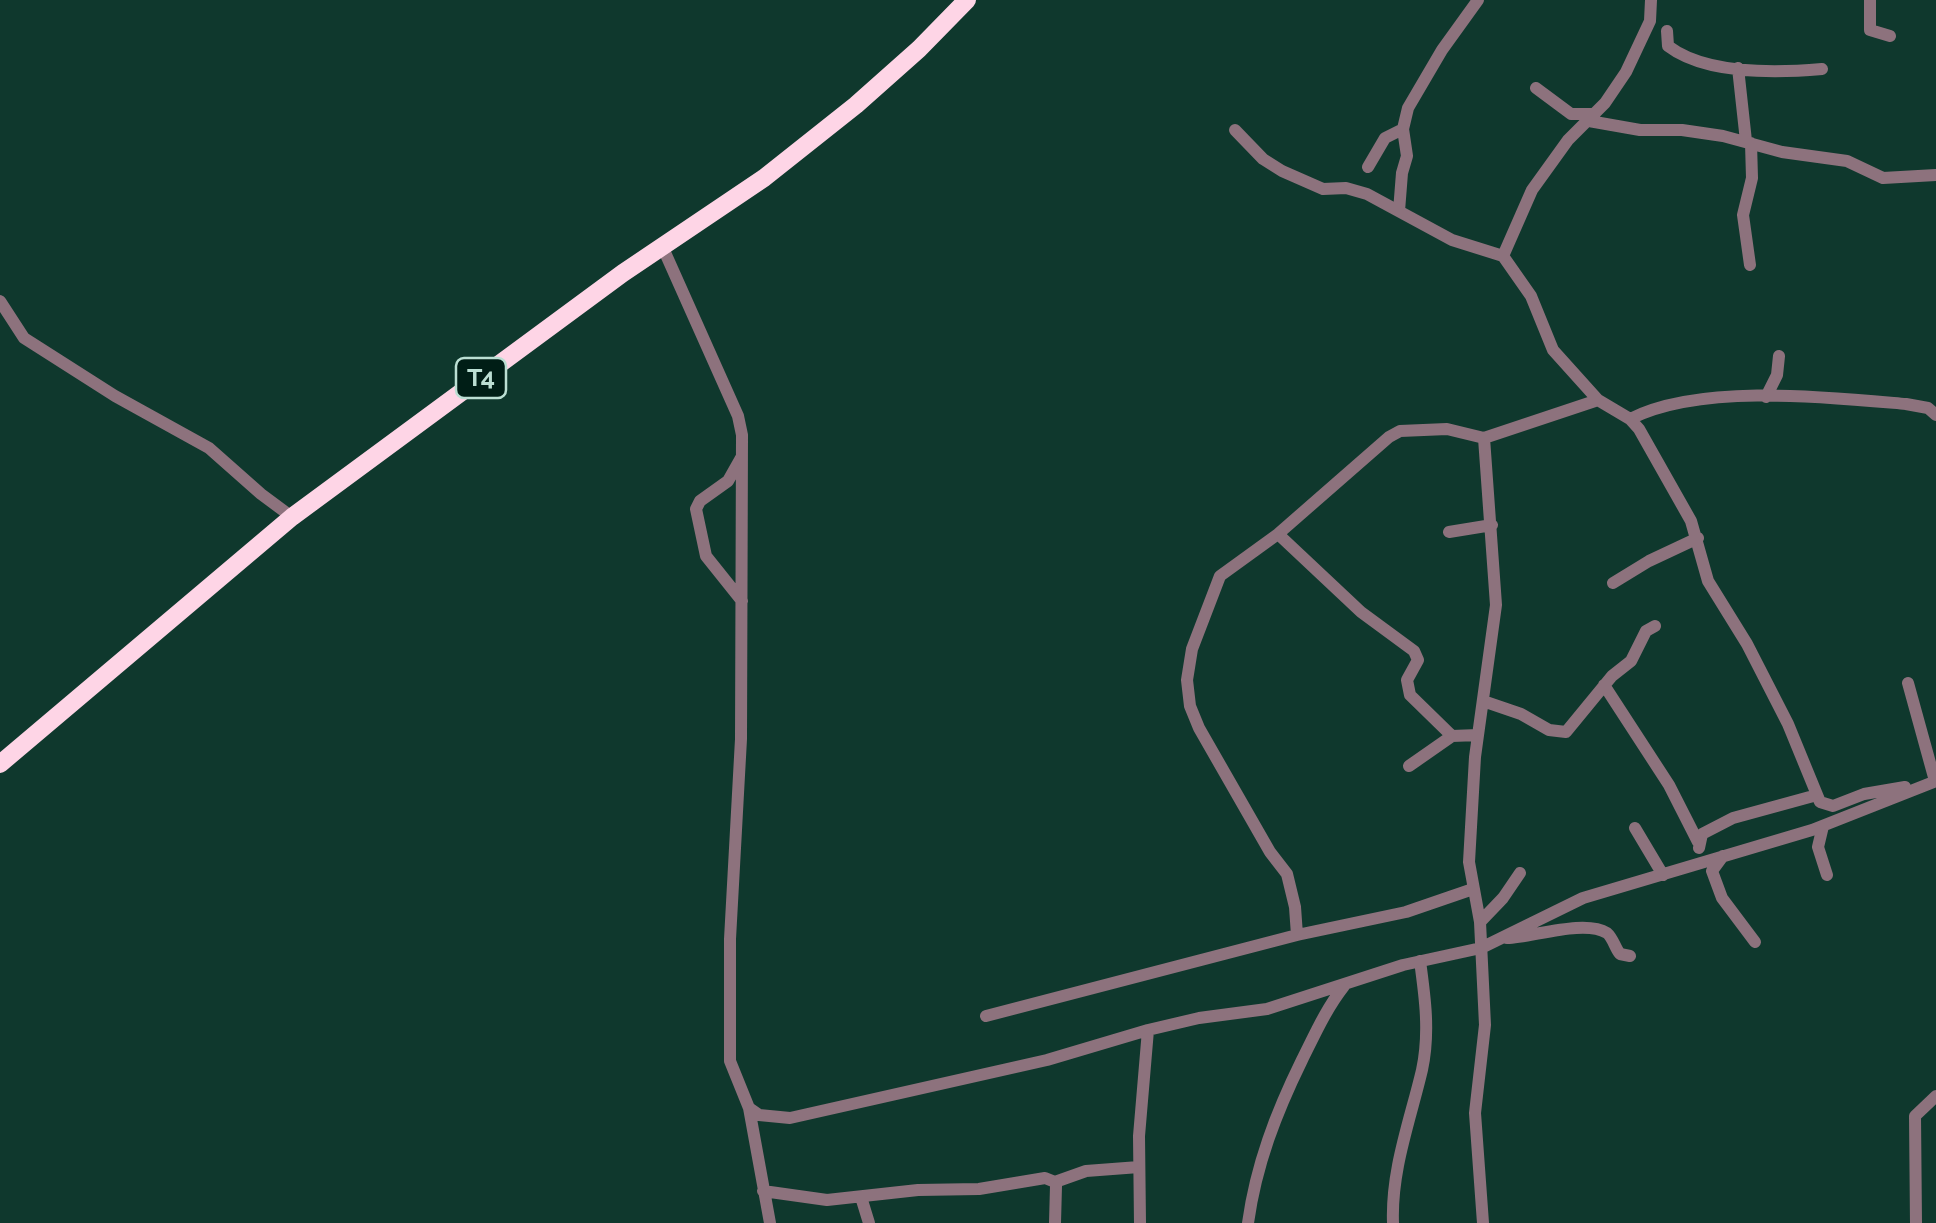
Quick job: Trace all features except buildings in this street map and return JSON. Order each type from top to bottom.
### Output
[{"type":"highway","name":"T4","points":[[0,764],[292,518],[764,178],[856,105],[966,0]]},
{"type":"street","points":[[1400,210],[1406,156],[1403,129],[1414,96],[1478,0]]},
{"type":"street","points":[[1503,256],[1532,190],[1626,72],[1650,20],[1652,0]]},
{"type":"street","points":[[1870,0],[1870,30],[1890,36]]},
{"type":"street","points":[[1667,31],[1668,46],[1678,53],[1738,68],[1778,73],[1822,69]]},
{"type":"street","points":[[1738,68],[1752,178],[1744,215],[1750,265]]},
{"type":"street","points":[[1536,88],[1571,114],[1640,130],[1698,132],[1782,152],[1847,161],[1883,178],[1936,175]]},
{"type":"street","points":[[1368,167],[1385,138],[1403,129]]},
{"type":"street","points":[[1234,130],[1282,171],[1322,189],[1346,188],[1367,194],[1452,240],[1503,256],[1531,296],[1563,365],[1598,400],[1630,419],[1672,486],[1698,538],[1708,581],[1788,724],[1820,802],[1828,807],[1864,794],[1916,787]]},
{"type":"street","points":[[663,248],[738,416],[742,456],[740,799],[729,984],[730,1061],[749,1108],[770,1223]]},
{"type":"street","points":[[0,301],[24,338],[115,396],[210,448],[292,518]]},
{"type":"street","points":[[1766,397],[1778,375],[1780,356]]},
{"type":"street","points":[[1630,419],[1672,404],[1732,396],[1906,404],[1928,408],[1936,415]]},
{"type":"street","points":[[1297,936],[1296,907],[1287,874],[1270,852],[1190,706],[1187,680],[1192,649],[1220,576],[1278,534],[1325,490],[1400,431],[1446,430],[1484,438],[1598,400]]},
{"type":"street","points":[[1483,1223],[1475,1113],[1485,1025],[1480,922],[1469,840],[1478,735],[1496,605],[1484,438]]},
{"type":"street","points":[[742,456],[728,481],[700,501],[696,509],[706,556],[742,601]]},
{"type":"street","points":[[1449,532],[1492,525]]},
{"type":"street","points":[[1278,534],[1361,612],[1414,650],[1418,660],[1407,680],[1410,695],[1452,736]]},
{"type":"street","points":[[1613,583],[1698,538]]},
{"type":"street","points":[[1483,701],[1522,714],[1558,733],[1573,727],[1599,690],[1632,661],[1646,631],[1656,626]]},
{"type":"street","points":[[749,1108],[759,1116],[790,1118],[1047,1060],[1199,1018],[1267,1009],[1420,961],[1482,948],[1583,898],[1824,826],[1936,781],[1908,682]]},
{"type":"street","points":[[1599,690],[1613,699],[1669,786],[1698,842],[1701,862]]},
{"type":"street","points":[[1409,766],[1452,736],[1478,735]]},
{"type":"street","points":[[1698,842],[1716,824],[1817,795]]},
{"type":"street","points":[[1824,826],[1818,846],[1827,875]]},
{"type":"street","points":[[1634,828],[1663,875]]},
{"type":"street","points":[[1724,854],[1712,871],[1714,884],[1755,942]]},
{"type":"street","points":[[1480,922],[1520,873]]},
{"type":"street","points":[[986,1016],[1406,912],[1473,889]]},
{"type":"street","points":[[1504,938],[1593,929],[1611,937],[1620,954],[1630,956]]},
{"type":"street","points":[[1394,1223],[1395,1178],[1422,1070],[1426,1033],[1420,961]]},
{"type":"street","points":[[1248,1223],[1278,1107],[1315,1030],[1344,986]]},
{"type":"street","points":[[1140,1223],[1140,1113],[1148,1030]]},
{"type":"street","points":[[1916,1223],[1915,1116],[1936,1096]]},
{"type":"street","points":[[764,1191],[817,1199],[918,1190],[979,1190],[1039,1179],[1054,1182],[1086,1171],[1140,1167]]},
{"type":"street","points":[[1054,1182],[1055,1223]]},
{"type":"street","points":[[862,1197],[870,1223]]}]
